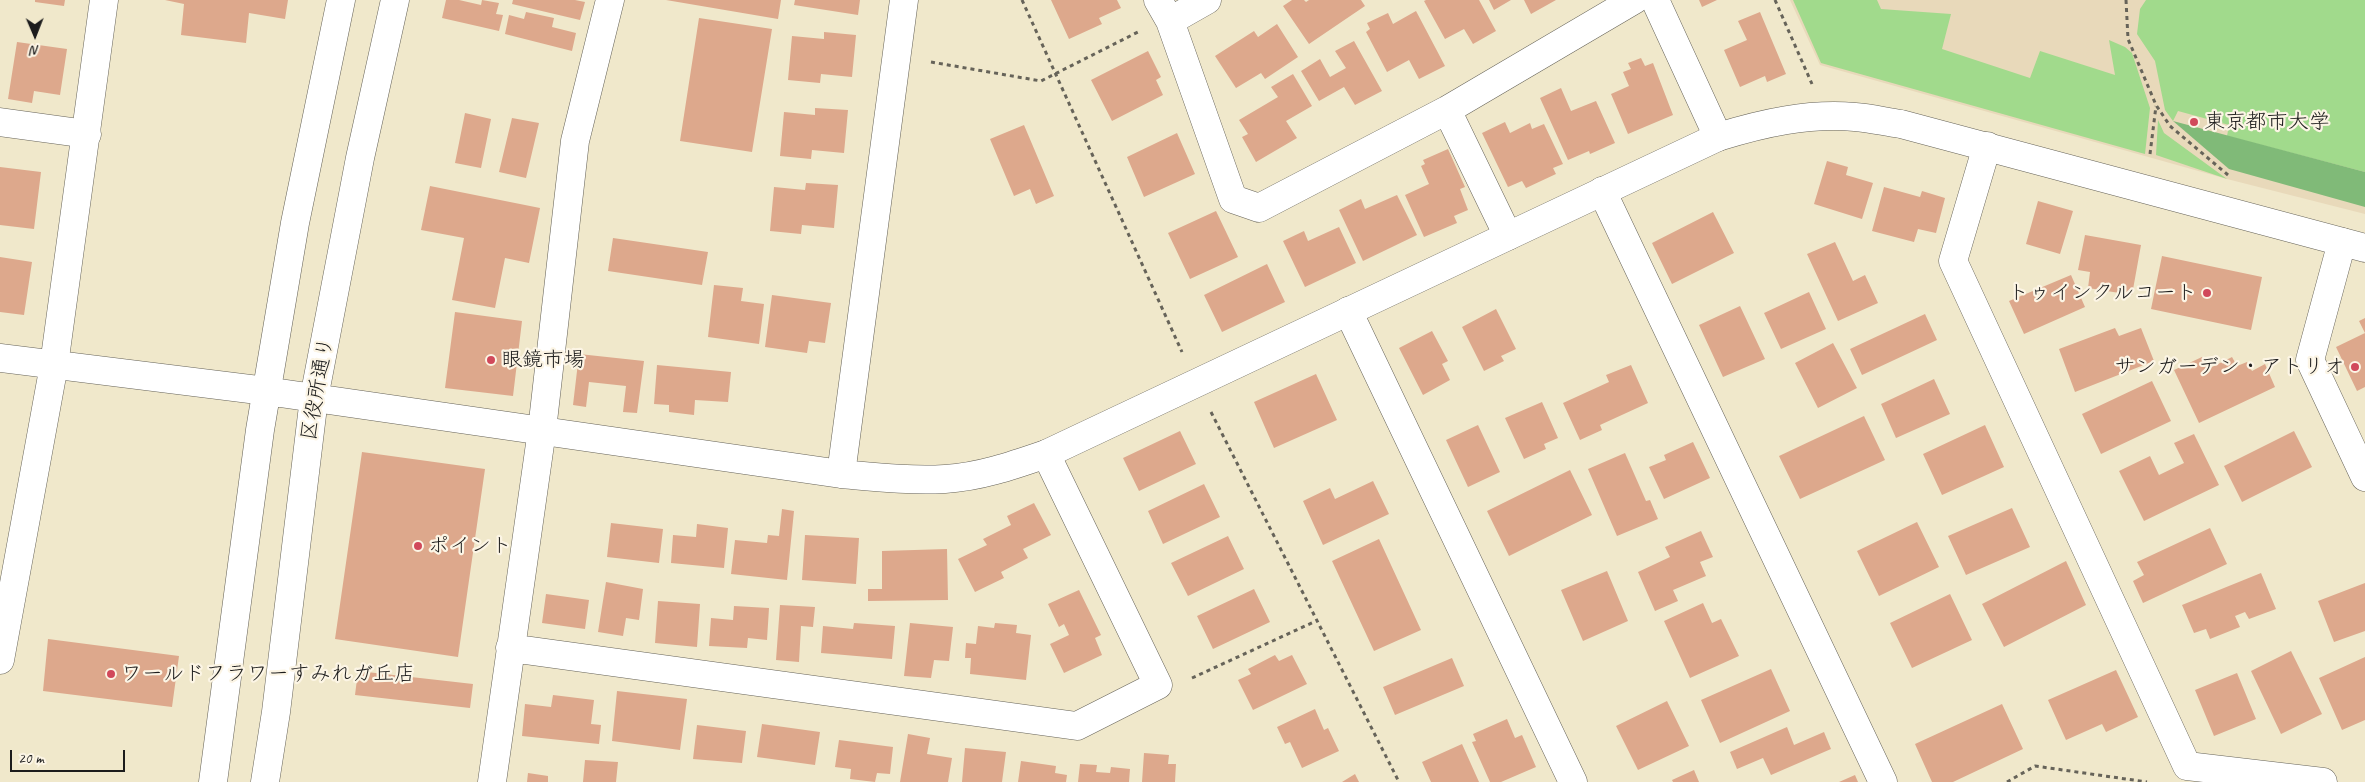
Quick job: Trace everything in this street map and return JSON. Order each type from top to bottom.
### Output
[{"type":"street","points":[[0,660],[2,630],[54,365],[104,0]]},
{"type":"street","points":[[213,782],[266,391],[295,223],[341,0]]},
{"type":"street","name":"区役所通り","points":[[265,782],[314,398],[360,158],[395,0]]},
{"type":"street","points":[[492,782],[542,430],[575,141],[610,0]]},
{"type":"street","points":[[841,474],[904,0]]},
{"type":"street","points":[[1207,0],[1164,10],[1233,199],[1259,208],[1447,110],[1634,0]]},
{"type":"street","points":[[1655,0],[1718,137]]},
{"type":"street","points":[[1447,110],[1508,236]]},
{"type":"street","points":[[0,358],[266,391],[841,474],[895,479],[947,479],[999,470],[1046,454],[1718,137],[1762,123],[1808,117],[1855,116],[1901,124],[1987,146],[2353,245],[2310,360],[2365,477]]},
{"type":"street","points":[[0,122],[87,134]]},
{"type":"street","points":[[1987,146],[1953,261],[2187,766],[2323,782]]},
{"type":"street","points":[[1602,191],[1883,782]]},
{"type":"street","points":[[1348,312],[1573,782]]},
{"type":"street","points":[[510,648],[1077,726],[1158,684],[1046,454]]},
{"type":"path","points":[[1022,0],[1184,354]]},
{"type":"path","points":[[1775,0],[1815,91]]},
{"type":"path","points":[[2126,0],[2128,39],[2156,106],[2170,126],[2236,181]]},
{"type":"path","points":[[896,56],[1041,81],[1136,32]]},
{"type":"path","points":[[2150,152],[2156,106]]},
{"type":"path","points":[[1207,404],[1399,782]]},
{"type":"path","points":[[1158,684],[1175,686],[1316,621]]},
{"type":"path","points":[[2007,782],[2035,766],[2148,782]]},
{"type":"shaded area","name":"東京都市大学","points":[[1790,0],[2365,0],[2365,214],[2227,179],[1820,65]]},
{"type":"green space","points":[[1793,0],[1877,0],[1881,9],[1951,14],[1942,49],[2030,78],[2040,51],[2115,75],[2109,40],[2125,47],[2132,53],[2150,108],[2145,154],[1821,63]]},
{"type":"green space","points":[[2146,0],[2365,0],[2365,172],[2227,136],[2229,125],[2178,111],[2173,121],[2165,110],[2155,61],[2137,34],[2140,9]]},
{"type":"green space","points":[[2158,120],[2164,133],[2227,179],[2156,155]]},
{"type":"green space","points":[[2173,121],[2365,172],[2365,207],[2229,169]]},
{"type":"building","points":[[35,0],[65,0],[64,6],[35,2]]},
{"type":"building","points":[[165,0],[288,0],[285,19],[249,13],[246,43],[181,35],[184,4]]},
{"type":"building","points":[[446,0],[459,0],[481,5],[482,0],[499,3],[496,14],[503,15],[499,31],[442,18]]},
{"type":"building","points":[[513,0],[575,0],[585,2],[580,20],[512,4]]},
{"type":"building","points":[[666,0],[781,0],[778,19]]},
{"type":"building","points":[[795,0],[860,0],[858,15],[794,5]]},
{"type":"building","points":[[1051,0],[1117,0],[1121,8],[1099,18],[1102,24],[1069,39]]},
{"type":"building","points":[[1292,0],[1304,0],[1306,2],[1309,0],[1361,0],[1365,6],[1309,44],[1283,6]]},
{"type":"building","points":[[1479,0],[1496,31],[1473,44],[1464,29],[1445,39],[1424,1]]},
{"type":"building","points":[[1489,0],[1511,0],[1494,10]]},
{"type":"building","points":[[1524,0],[1556,0],[1531,14]]},
{"type":"building","points":[[1699,0],[1717,0],[1702,7]]},
{"type":"building","points":[[1416,11],[1445,66],[1419,79],[1409,60],[1387,72],[1366,32],[1370,29],[1367,23],[1388,13],[1393,24]]},
{"type":"building","points":[[526,12],[554,18],[552,27],[576,33],[572,51],[505,34],[509,15],[524,19]]},
{"type":"building","points":[[1760,12],[1786,74],[1767,82],[1765,76],[1740,87],[1724,50],[1747,40],[1738,21]]},
{"type":"building","points":[[699,18],[772,29],[752,152],[680,141]]},
{"type":"building","points":[[1277,24],[1298,57],[1265,79],[1261,73],[1236,88],[1215,56],[1254,31],[1258,37]]},
{"type":"building","points":[[824,32],[856,35],[852,77],[821,74],[820,83],[788,80],[792,36],[824,39]]},
{"type":"building","points":[[1354,41],[1382,91],[1355,105],[1344,87],[1319,101],[1301,71],[1320,59],[1330,77],[1346,68],[1335,51]]},
{"type":"building","points":[[17,42],[67,49],[60,95],[34,91],[32,103],[8,99]]},
{"type":"building","points":[[1148,51],[1161,77],[1156,80],[1163,95],[1112,121],[1091,80]]},
{"type":"building","points":[[1641,58],[1645,66],[1653,63],[1673,115],[1628,134],[1611,94],[1629,86],[1623,72],[1631,69],[1628,63]]},
{"type":"building","points":[[1293,74],[1312,106],[1286,121],[1297,138],[1256,162],[1242,137],[1248,134],[1239,120],[1278,97],[1271,87]]},
{"type":"building","points":[[1561,88],[1571,111],[1596,101],[1615,143],[1590,154],[1589,151],[1568,160],[1540,98]]},
{"type":"building","points":[[815,108],[848,110],[844,153],[812,150],[811,159],[780,156],[784,112],[815,115]]},
{"type":"building","points":[[465,113],[491,119],[481,168],[455,163]]},
{"type":"building","points":[[512,118],[539,123],[526,178],[499,172]]},
{"type":"building","points":[[1505,122],[1510,133],[1530,123],[1532,129],[1544,124],[1563,164],[1553,168],[1556,174],[1526,188],[1522,181],[1508,187],[1482,133]]},
{"type":"building","points":[[1024,125],[1054,196],[1036,204],[1030,189],[1014,196],[990,139]]},
{"type":"building","points":[[1177,133],[1195,174],[1144,197],[1127,157]]},
{"type":"building","points":[[1448,149],[1465,187],[1460,189],[1468,210],[1454,216],[1457,223],[1424,237],[1405,195],[1429,184],[1421,166],[1425,164],[1423,160]]},
{"type":"building","points":[[1827,161],[1848,167],[1846,175],[1873,183],[1862,219],[1814,204]]},
{"type":"building","points":[[0,167],[41,172],[34,229],[0,225]]},
{"type":"building","points":[[806,183],[838,185],[834,228],[802,225],[801,234],[770,231],[774,187],[805,190]]},
{"type":"building","points":[[430,186],[540,208],[529,263],[505,258],[495,308],[452,300],[464,238],[421,230]]},
{"type":"building","points":[[1884,187],[1920,197],[1922,191],[1945,198],[1936,233],[1918,229],[1914,242],[1872,231]]},
{"type":"building","points":[[1397,195],[1417,235],[1363,261],[1339,210],[1361,199],[1365,209]]},
{"type":"building","points":[[2038,201],[2073,211],[2060,254],[2026,244]]},
{"type":"building","points":[[1216,211],[1238,257],[1190,279],[1168,233]]},
{"type":"building","points":[[1713,212],[1734,253],[1672,284],[1652,243]]},
{"type":"building","points":[[1339,227],[1356,263],[1305,287],[1283,241],[1304,231],[1308,241]]},
{"type":"building","points":[[2085,235],[2141,245],[2132,295],[2088,288],[2090,272],[2078,270]]},
{"type":"building","points":[[613,238],[708,252],[702,285],[608,271]]},
{"type":"building","points":[[1835,242],[1853,281],[1865,275],[1878,303],[1838,321],[1807,254]]},
{"type":"building","name":"トゥインクルコート","points":[[2162,256],[2262,277],[2251,330],[2151,309]]},
{"type":"building","points":[[0,257],[32,262],[24,315],[0,312]]},
{"type":"building","points":[[1267,264],[1285,302],[1222,332],[1204,295]]},
{"type":"building","points":[[2071,275],[2085,307],[2024,334],[2009,301]]},
{"type":"building","points":[[714,285],[743,288],[741,301],[764,304],[759,344],[708,337]]},
{"type":"building","points":[[1809,292],[1826,329],[1781,349],[1764,313]]},
{"type":"building","points":[[772,295],[831,303],[825,343],[809,341],[807,353],[765,347]]},
{"type":"building","points":[[1740,306],[1765,359],[1723,377],[1699,325]]},
{"type":"building","points":[[1496,309],[1516,349],[1501,356],[1504,361],[1484,371],[1462,327]]},
{"type":"building","points":[[455,312],[522,321],[513,396],[445,388]]},
{"type":"building","points":[[1925,314],[1937,340],[1862,375],[1850,349]]},
{"type":"building","points":[[2365,318],[2365,333],[2359,321]]},
{"type":"building","points":[[2115,328],[2119,336],[2141,328],[2154,361],[2075,392],[2059,349]]},
{"type":"building","points":[[1432,331],[1448,361],[1442,364],[1450,380],[1423,395],[1399,348]]},
{"type":"building","name":"サンガーデン・アトリオ","points":[[2365,333],[2365,387],[2357,391],[2336,347]]},
{"type":"building","points":[[1833,343],[1857,388],[1818,408],[1795,363]]},
{"type":"building","points":[[579,354],[644,361],[637,413],[623,412],[626,386],[589,382],[586,407],[573,405]]},
{"type":"building","points":[[2202,357],[2208,369],[2232,357],[2237,366],[2247,362],[2252,371],[2265,364],[2275,387],[2199,423],[2174,370]]},
{"type":"building","points":[[657,365],[731,372],[728,402],[695,400],[694,415],[669,412],[669,405],[654,404]]},
{"type":"building","points":[[1631,365],[1648,403],[1600,425],[1602,430],[1580,440],[1563,403],[1609,382],[1606,375]]},
{"type":"building","points":[[1316,374],[1337,420],[1274,448],[1254,402]]},
{"type":"building","points":[[1934,379],[1950,414],[1896,438],[1881,404]]},
{"type":"building","points":[[2152,381],[2171,421],[2101,454],[2082,414]]},
{"type":"building","points":[[1542,402],[1558,438],[1544,444],[1546,449],[1524,459],[1505,418]]},
{"type":"building","points":[[1864,416],[1885,460],[1800,499],[1779,456]]},
{"type":"building","points":[[1478,425],[1500,472],[1468,487],[1446,440]]},
{"type":"building","points":[[1985,425],[2004,467],[1942,495],[1923,454]]},
{"type":"building","points":[[1180,431],[1196,464],[1139,491],[1123,458]]},
{"type":"building","points":[[2294,431],[2312,467],[2242,502],[2224,466]]},
{"type":"building","points":[[2194,434],[2219,485],[2144,521],[2119,471],[2150,456],[2159,475],[2184,463],[2174,443]]},
{"type":"building","points":[[1693,442],[1710,478],[1664,499],[1649,467],[1666,460],[1664,455]]},
{"type":"building","points":[[362,452],[485,469],[458,657],[335,639]]},
{"type":"building","points":[[1625,453],[1646,501],[1650,500],[1658,519],[1617,536],[1588,469]]},
{"type":"building","points":[[1570,470],[1592,515],[1509,556],[1487,511]]},
{"type":"building","points":[[1373,481],[1389,514],[1323,545],[1303,501],[1330,488],[1335,499]]},
{"type":"building","points":[[1204,484],[1220,517],[1163,544],[1148,511]]},
{"type":"building","points":[[1034,503],[1051,535],[1023,549],[1028,558],[1001,572],[1004,578],[975,592],[958,559],[987,545],[983,539],[1011,525],[1007,516]]},
{"type":"building","points":[[2012,508],[2030,547],[1966,575],[1948,536]]},
{"type":"building","points":[[782,509],[794,511],[787,580],[731,574],[735,540],[767,543],[768,535],[779,536]]},
{"type":"building","points":[[1917,522],[1939,567],[1879,596],[1857,551]]},
{"type":"building","points":[[611,523],[663,529],[659,563],[607,557]]},
{"type":"building","points":[[697,524],[728,528],[724,568],[671,563],[673,535],[696,537]]},
{"type":"building","points":[[2210,528],[2227,564],[2143,603],[2133,581],[2144,575],[2137,562]]},
{"type":"building","points":[[1701,531],[1713,557],[1700,562],[1706,576],[1673,590],[1678,601],[1655,611],[1638,572],[1670,557],[1665,547]]},
{"type":"building","points":[[805,535],[859,538],[856,584],[802,580]]},
{"type":"building","points":[[1228,536],[1244,569],[1188,596],[1171,563]]},
{"type":"building","points":[[1379,539],[1421,630],[1374,651],[1332,561]]},
{"type":"building","points":[[947,549],[948,600],[868,601],[868,589],[882,589],[882,551]]},
{"type":"building","points":[[2066,561],[2086,605],[2004,647],[1982,604]]},
{"type":"building","points":[[1607,571],[1628,621],[1583,641],[1561,590]]},
{"type":"building","points":[[2261,573],[2276,609],[2249,619],[2245,612],[2235,616],[2240,627],[2210,639],[2206,629],[2194,633],[2182,605]]},
{"type":"building","points":[[606,582],[643,589],[639,620],[626,618],[623,636],[598,632]]},
{"type":"building","points":[[2365,583],[2365,631],[2334,642],[2318,601]]},
{"type":"building","points":[[1254,589],[1270,622],[1213,649],[1197,616]]},
{"type":"building","points":[[1079,590],[1101,635],[1095,638],[1102,655],[1064,673],[1050,644],[1069,635],[1064,624],[1059,627],[1048,604]]},
{"type":"building","points":[[546,594],[589,600],[585,629],[542,623]]},
{"type":"building","points":[[1950,594],[1972,640],[1912,668],[1890,623]]},
{"type":"building","points":[[658,601],[700,604],[697,647],[655,643]]},
{"type":"building","points":[[1703,603],[1712,623],[1721,619],[1739,656],[1690,678],[1664,621]]},
{"type":"building","points":[[780,605],[815,607],[813,627],[801,626],[799,662],[776,660]]},
{"type":"building","points":[[734,606],[769,608],[767,640],[748,638],[747,648],[709,646],[711,618],[733,620]]},
{"type":"building","points":[[854,623],[895,626],[892,659],[821,653],[823,626],[853,629]]},
{"type":"building","points":[[910,623],[953,627],[949,661],[934,660],[931,678],[904,676]]},
{"type":"building","points":[[995,623],[1017,625],[1016,633],[1031,635],[1026,680],[970,674],[971,658],[965,658],[966,643],[976,644],[978,626],[994,628]]},
{"type":"building","name":"ワールドフラワーすみれガ丘店","points":[[48,639],[179,656],[172,707],[43,691]]},
{"type":"building","points":[[2291,651],[2322,714],[2281,734],[2251,671]]},
{"type":"building","points":[[1275,655],[1279,661],[1292,655],[1307,684],[1253,710],[1238,680],[1251,674],[1248,669]]},
{"type":"building","points":[[2365,657],[2365,720],[2342,730],[2319,678]]},
{"type":"building","points":[[1452,658],[1464,686],[1395,715],[1383,687]]},
{"type":"building","points":[[1771,669],[1790,711],[1720,743],[1701,700]]},
{"type":"building","points":[[2116,670],[2138,717],[2106,732],[2102,724],[2066,740],[2048,700]]},
{"type":"building","points":[[358,671],[473,684],[470,708],[355,695]]},
{"type":"building","points":[[2237,673],[2256,719],[2214,736],[2195,690]]},
{"type":"building","points":[[617,691],[687,699],[680,750],[612,741]]},
{"type":"building","points":[[553,695],[594,700],[591,724],[601,725],[599,744],[522,736],[525,704],[551,707]]},
{"type":"building","points":[[1667,701],[1689,746],[1638,770],[1616,726]]},
{"type":"building","points":[[2002,704],[2023,749],[1953,782],[1932,782],[1915,744]]},
{"type":"building","points":[[1315,709],[1324,730],[1328,728],[1339,751],[1302,768],[1290,742],[1285,744],[1277,727]]},
{"type":"building","points":[[1507,719],[1515,738],[1522,735],[1536,767],[1501,782],[1490,782],[1472,742],[1476,741],[1473,734]]},
{"type":"building","points":[[762,724],[820,732],[815,765],[757,757]]},
{"type":"building","points":[[697,725],[746,731],[742,763],[693,759]]},
{"type":"building","points":[[1787,727],[1794,745],[1824,732],[1831,749],[1771,775],[1763,758],[1737,769],[1730,752]]},
{"type":"building","points":[[908,734],[930,738],[927,754],[952,758],[948,782],[900,782]]},
{"type":"building","points":[[839,740],[893,747],[890,774],[877,773],[875,782],[850,779],[851,769],[835,767]]},
{"type":"building","points":[[1462,744],[1479,782],[1431,782],[1422,762]]},
{"type":"building","points":[[965,748],[1006,752],[1002,782],[962,782]]},
{"type":"building","points":[[1144,753],[1169,755],[1168,764],[1176,764],[1175,782],[1142,782]]},
{"type":"building","points":[[585,760],[618,762],[616,782],[583,782]]},
{"type":"building","points":[[1021,761],[1056,766],[1055,773],[1067,775],[1066,782],[1018,782]]},
{"type":"building","points":[[1080,764],[1097,765],[1096,772],[1110,773],[1111,767],[1130,769],[1129,782],[1078,782]]},
{"type":"building","points":[[1694,770],[1699,782],[1673,782],[1672,780]]},
{"type":"building","points":[[528,773],[548,776],[548,782],[527,782]]},
{"type":"building","points":[[1355,774],[1359,782],[1342,782]]},
{"type":"building","points":[[1855,775],[1858,782],[1839,782]]},
{"type":"place","name":"東京都市大学","points":[[2194,122]]},
{"type":"place","name":"トゥインクルコート","points":[[2207,293]]},
{"type":"place","name":"眼鏡市場","points":[[491,360]]},
{"type":"place","name":"サンガーデン・アトリオ","points":[[2355,367]]},
{"type":"place","name":"ポイント","points":[[418,546]]},
{"type":"place","name":"ワールドフラワーすみれガ丘店","points":[[111,674]]}]
